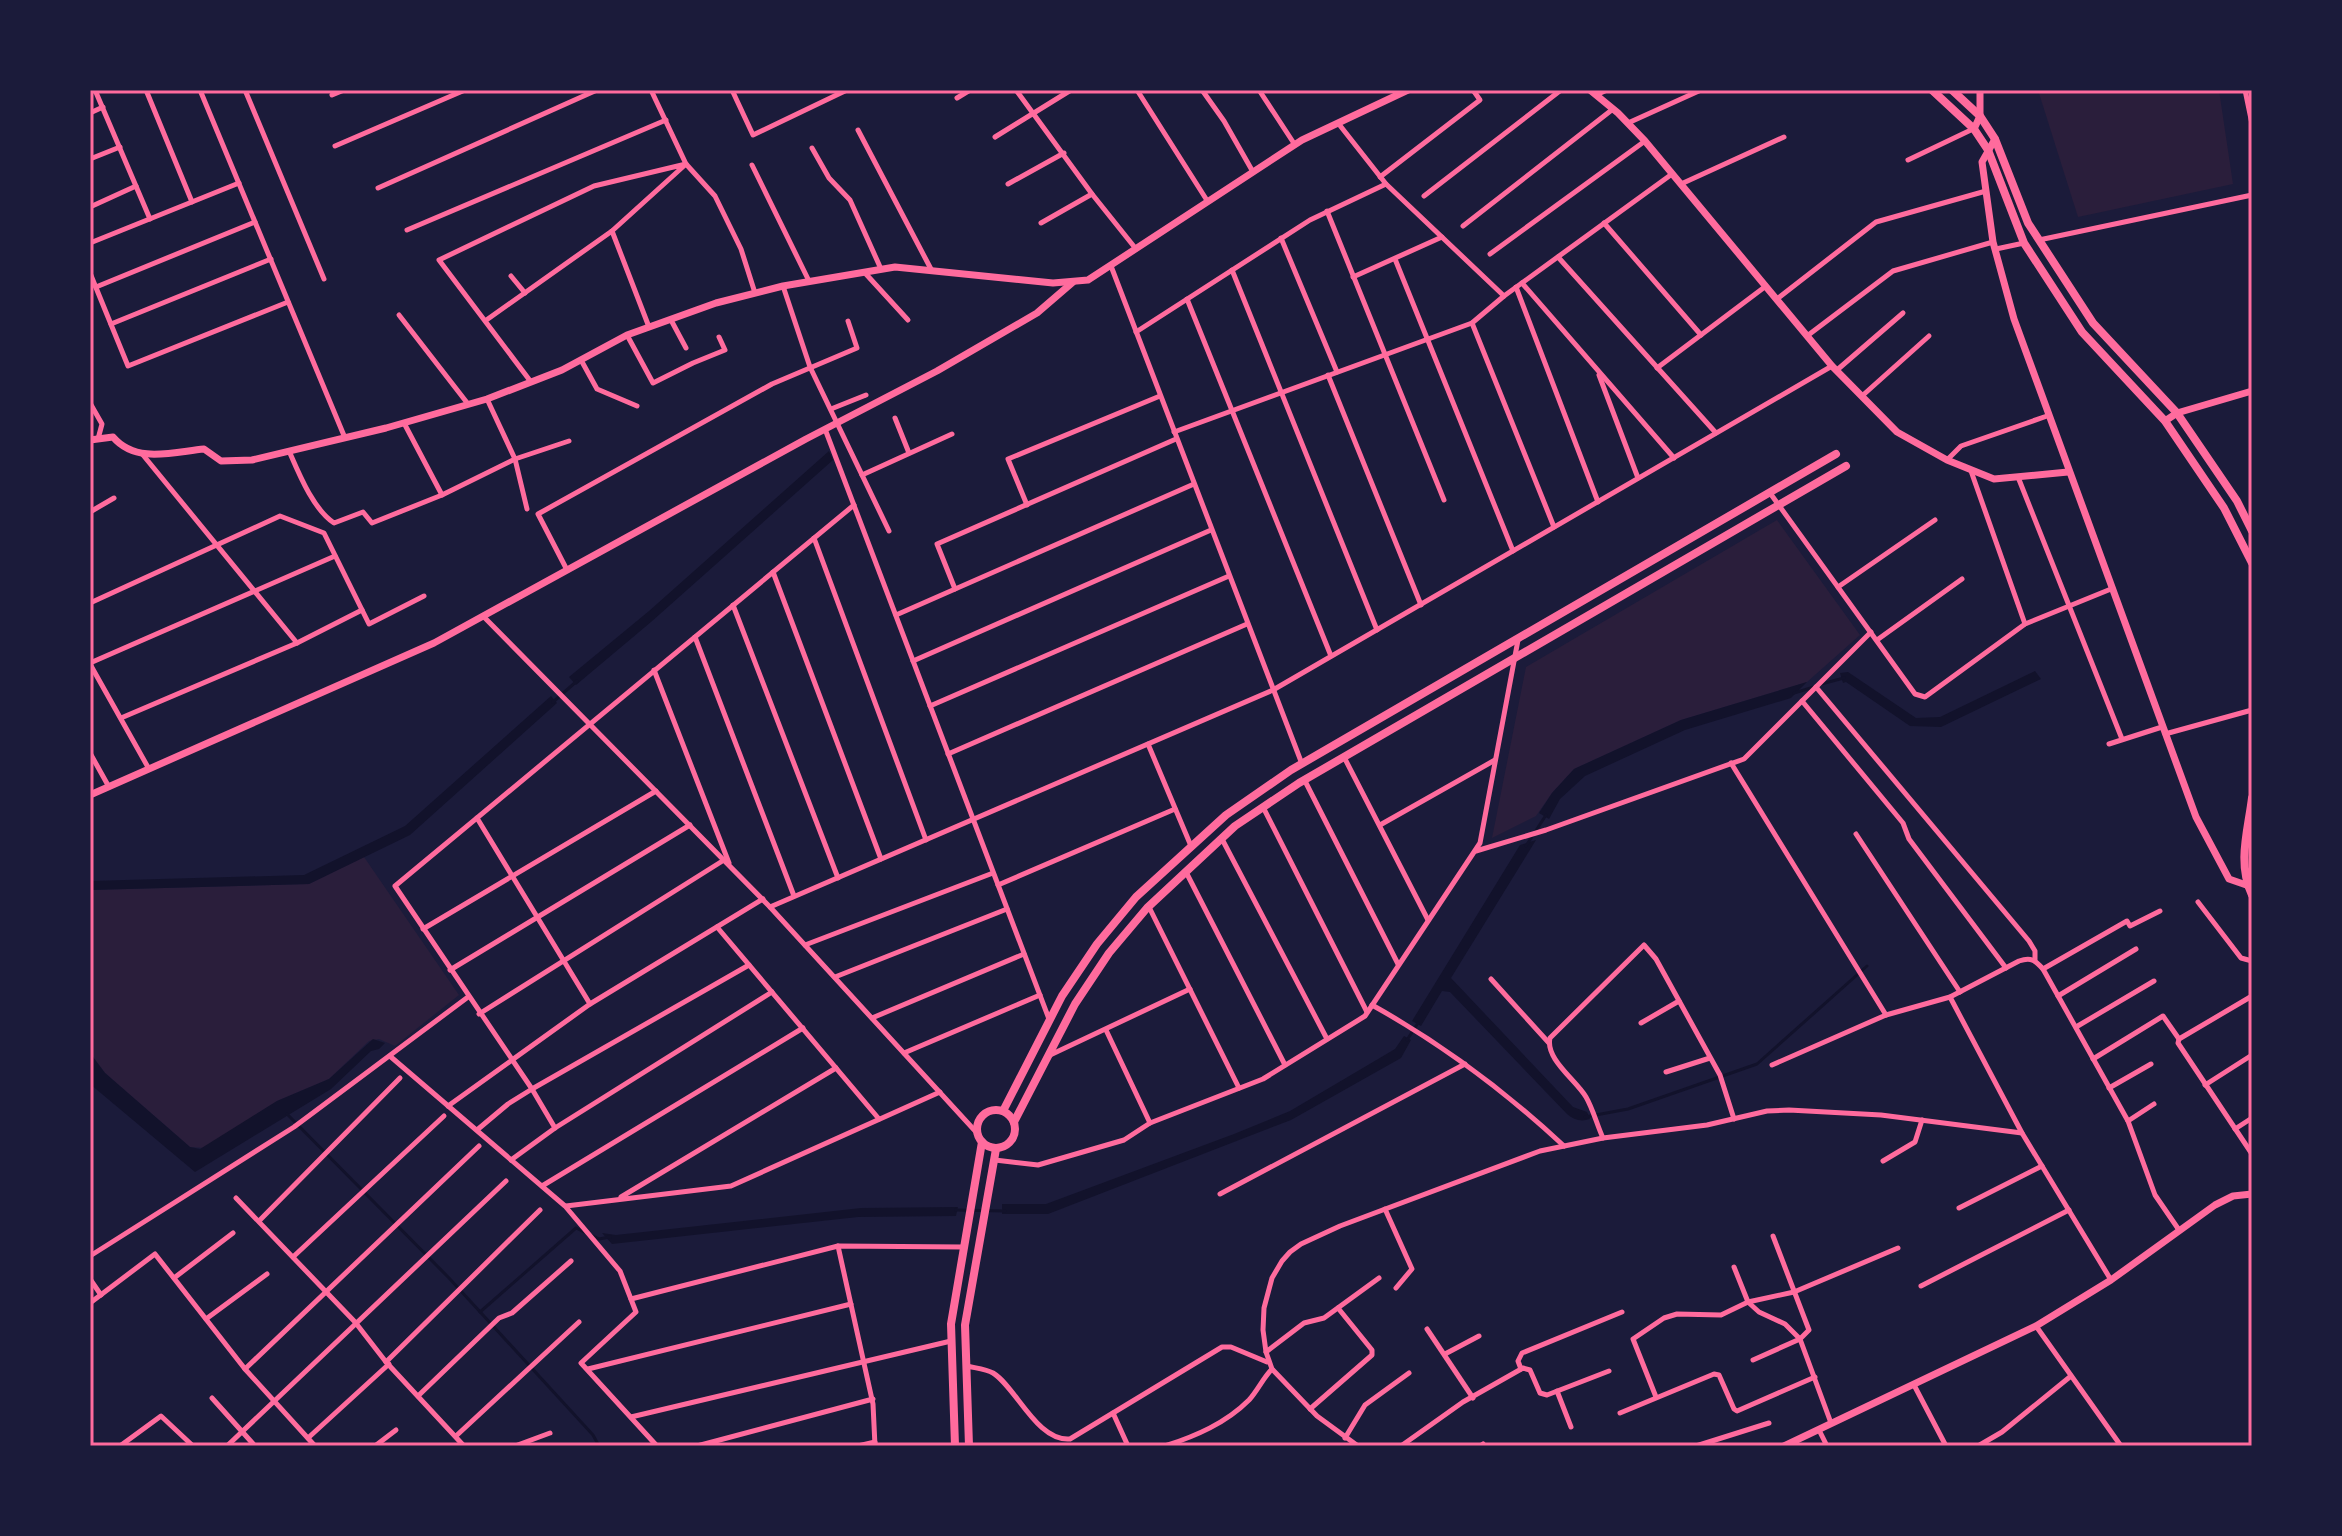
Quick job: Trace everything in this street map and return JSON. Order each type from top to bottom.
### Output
[{"type":"main road","points":[[1932,90],[1974,129],[1988,150],[2024,243],[2082,332],[2165,421],[2224,508],[2252,563]]},
{"type":"main road","points":[[1952,90],[1980,116],[1995,139],[2028,223],[2093,323],[2177,413],[2237,501],[2252,531]]},
{"type":"main road","points":[[1003,1111],[1062,996],[1097,944],[1136,897],[1226,815],[1302,764],[1836,454]]},
{"type":"main road","points":[[1014,1122],[1075,1004],[1109,953],[1149,906],[1222,838],[1304,780],[1846,466]]},
{"type":"main road","points":[[2251,890],[2243,857],[2252,798]]},
{"type":"main road","points":[[995,1110],[1003,1111],[1014,1122],[1016,1132],[1011,1142],[996,1149],[982,1142],[977,1133],[978,1122],[985,1114],[995,1110]]},
{"type":"main road","points":[[955,1446],[951,1324],[982,1142]]},
{"type":"main road","points":[[969,1446],[965,1325],[996,1149]]},
{"type":"street","points":[[95,90],[150,219]]},
{"type":"street","points":[[146,90],[192,202]]},
{"type":"street","points":[[200,90],[345,438]]},
{"type":"street","points":[[245,90],[324,279]]},
{"type":"street","points":[[332,95],[344,90]]},
{"type":"street","points":[[335,146],[465,90]]},
{"type":"street","points":[[378,188],[597,90]]},
{"type":"street","points":[[651,90],[686,164],[715,196],[741,249],[755,293]]},
{"type":"street","points":[[732,90],[753,135],[847,90]]},
{"type":"street","points":[[957,98],[970,90]]},
{"type":"street","points":[[1016,90],[1136,249]]},
{"type":"street","points":[[995,137],[1071,90]]},
{"type":"street","points":[[1137,90],[1208,202]]},
{"type":"street","points":[[1202,90],[1253,172]]},
{"type":"street","points":[[1259,90],[1295,145]]},
{"type":"street","points":[[94,439],[113,437],[123,449],[143,455],[204,449],[221,461],[252,460],[487,399],[581,360],[627,335],[716,303],[783,286],[895,267],[1053,283],[1088,280],[1295,145],[1408,90]]},
{"type":"street","points":[[1380,177],[1480,100],[1473,90]]},
{"type":"street","points":[[1424,196],[1561,90]]},
{"type":"street","points":[[1593,92],[1607,90]]},
{"type":"street","points":[[1627,123],[1701,90]]},
{"type":"street","points":[[1908,160],[1974,129],[1980,116],[1980,90]]},
{"type":"street","points":[[2245,90],[2252,124]]},
{"type":"street","points":[[1593,92],[1645,141],[1834,369],[1897,432],[1947,460],[1994,479],[2068,472]]},
{"type":"street","points":[[90,113],[103,107]]},
{"type":"street","points":[[1463,226],[1613,109]]},
{"type":"street","points":[[407,230],[666,120]]},
{"type":"street","points":[[1338,123],[1386,184],[1504,296]]},
{"type":"street","points":[[858,130],[932,272]]},
{"type":"street","points":[[1681,184],[1784,137]]},
{"type":"street","points":[[1995,139],[1982,162],[1995,246],[2014,319],[2047,416],[2196,817],[2229,879],[2251,890]]},
{"type":"street","points":[[1490,254],[1645,141]]},
{"type":"street","points":[[90,159],[120,147]]},
{"type":"street","points":[[812,148],[829,178],[850,200],[881,269]]},
{"type":"street","points":[[1008,184],[1064,153]]},
{"type":"street","points":[[485,321],[612,231],[686,164]]},
{"type":"street","points":[[531,382],[439,260],[594,186],[686,164]]},
{"type":"street","points":[[752,165],[809,281]]},
{"type":"street","points":[[1174,432],[1472,323],[1516,287],[1673,174]]},
{"type":"street","points":[[90,243],[239,183]]},
{"type":"street","points":[[1136,332],[1281,238],[1327,211],[1386,184]]},
{"type":"street","points":[[90,207],[136,186]]},
{"type":"street","points":[[1777,299],[1876,222],[1986,191]]},
{"type":"street","points":[[1041,223],[1092,194]]},
{"type":"street","points":[[2039,240],[2252,195]]},
{"type":"street","points":[[1327,211],[1444,500]]},
{"type":"street","points":[[96,287],[255,222]]},
{"type":"street","points":[[1604,223],[1701,335]]},
{"type":"street","points":[[612,231],[649,327]]},
{"type":"street","points":[[1353,277],[1442,237]]},
{"type":"street","points":[[1281,238],[1337,372]]},
{"type":"street","points":[[1807,336],[1893,271],[1995,246],[2024,243]]},
{"type":"street","points":[[1558,257],[1716,433]]},
{"type":"street","points":[[111,324],[271,259]]},
{"type":"street","points":[[1395,259],[1513,551]]},
{"type":"street","points":[[1111,266],[1302,764]]},
{"type":"street","points":[[1232,270],[1377,630]]},
{"type":"street","points":[[90,273],[128,366],[288,302]]},
{"type":"street","points":[[865,273],[908,320]]},
{"type":"street","points":[[511,276],[525,293]]},
{"type":"street","points":[[90,795],[434,643],[937,371],[1037,313],[1075,281]]},
{"type":"street","points":[[1522,283],[1674,458]]},
{"type":"street","points":[[783,286],[810,367],[889,531]]},
{"type":"street","points":[[1657,368],[1766,286]]},
{"type":"street","points":[[1516,287],[1598,502]]},
{"type":"street","points":[[1187,299],[1331,656]]},
{"type":"street","points":[[770,907],[1273,690],[1716,433],[1834,369],[1903,313]]},
{"type":"street","points":[[399,315],[468,404]]},
{"type":"street","points":[[671,320],[686,348]]},
{"type":"street","points":[[567,570],[538,514],[772,384],[857,348],[848,321]]},
{"type":"street","points":[[1472,323],[1554,527]]},
{"type":"street","points":[[627,335],[653,383],[725,350],[719,337]]},
{"type":"street","points":[[1861,397],[1929,336]]},
{"type":"street","points":[[581,360],[597,389],[637,406]]},
{"type":"street","points":[[1598,370],[1638,478]]},
{"type":"street","points":[[1328,375],[1421,605]]},
{"type":"street","points":[[2165,421],[2177,413],[2252,391]]},
{"type":"street","points":[[831,409],[866,395]]},
{"type":"street","points":[[1027,505],[1008,459],[1160,396]]},
{"type":"street","points":[[487,399],[515,459],[527,509]]},
{"type":"street","points":[[90,403],[102,424],[94,439]]},
{"type":"street","points":[[1947,460],[1961,446],[2047,416]]},
{"type":"street","points":[[895,418],[909,453]]},
{"type":"street","points":[[404,423],[442,495]]},
{"type":"street","points":[[825,429],[1049,1021]]},
{"type":"street","points":[[862,475],[952,434]]},
{"type":"street","points":[[955,589],[937,544],[1176,439]]},
{"type":"street","points":[[289,451],[325,517],[334,523],[363,512],[372,523],[442,495],[515,459],[569,441]]},
{"type":"street","points":[[143,455],[297,643]]},
{"type":"street","points":[[1971,471],[2025,624]]},
{"type":"street","points":[[2018,477],[2122,739]]},
{"type":"street","points":[[896,615],[1194,484]]},
{"type":"street","points":[[1770,493],[1915,694],[1925,697],[2025,624],[2111,589]]},
{"type":"street","points":[[90,512],[114,498]]},
{"type":"street","points":[[555,1128],[395,886],[854,505]]},
{"type":"street","points":[[90,603],[280,516],[324,533],[369,624],[424,596]]},
{"type":"street","points":[[1838,587],[1935,520]]},
{"type":"street","points":[[913,661],[1211,530]]},
{"type":"street","points":[[814,538],[926,840]]},
{"type":"street","points":[[149,769],[90,663],[335,556]]},
{"type":"street","points":[[773,572],[881,859]]},
{"type":"street","points":[[930,706],[1229,576]]},
{"type":"street","points":[[1877,640],[1962,579]]},
{"type":"street","points":[[733,605],[838,878]]},
{"type":"street","points":[[121,718],[297,643],[362,610]]},
{"type":"street","points":[[483,616],[763,899],[977,1133]]},
{"type":"street","points":[[948,754],[1247,624]]},
{"type":"street","points":[[1474,852],[1546,830],[1744,759],[1871,632]]},
{"type":"street","points":[[695,637],[794,896]]},
{"type":"street","points":[[995,1160],[1038,1165],[1124,1140],[1150,1123],[1263,1079],[1367,1012],[1480,843],[1518,640]]},
{"type":"street","points":[[654,670],[730,865]]},
{"type":"street","points":[[1816,687],[2029,941],[2035,951],[2035,960]]},
{"type":"street","points":[[1804,699],[1903,823],[1909,839],[2006,968]]},
{"type":"street","points":[[2109,744],[2252,710]]},
{"type":"street","points":[[1148,744],[1191,846]]},
{"type":"street","points":[[90,753],[109,787]]},
{"type":"street","points":[[1344,757],[1428,920]]},
{"type":"street","points":[[1380,825],[1496,760]]},
{"type":"street","points":[[1731,763],[1886,1015]]},
{"type":"street","points":[[1304,780],[1398,965]]},
{"type":"street","points":[[423,929],[656,791]]},
{"type":"street","points":[[1263,807],[1367,1012]]},
{"type":"street","points":[[998,885],[1175,809]]},
{"type":"street","points":[[477,818],[590,1004]]},
{"type":"street","points":[[450,970],[690,825]]},
{"type":"street","points":[[1856,834],[1960,992]]},
{"type":"street","points":[[1222,838],[1327,1039]]},
{"type":"street","points":[[479,1014],[724,860]]},
{"type":"street","points":[[1185,871],[1285,1065]]},
{"type":"street","points":[[805,945],[993,873]]},
{"type":"street","points":[[448,1106],[590,1004],[763,899]]},
{"type":"street","points":[[2198,902],[2241,958],[2252,961]]},
{"type":"street","points":[[1149,906],[1239,1088]]},
{"type":"street","points":[[835,977],[1007,909]]},
{"type":"street","points":[[2043,969],[2127,921],[2130,926],[2160,911]]},
{"type":"street","points":[[717,927],[879,1119]]},
{"type":"street","points":[[1549,1043],[1550,1038],[1641,946],[1648,948],[1720,1075],[1734,1119]]},
{"type":"street","points":[[2058,996],[2136,949]]},
{"type":"street","points":[[872,1018],[1024,954]]},
{"type":"street","points":[[1772,1065],[1886,1015],[1950,997],[2006,968],[2029,958],[2035,960],[2043,969],[2128,1121],[2155,1195],[2179,1230]]},
{"type":"street","points":[[477,1130],[532,1089],[749,965]]},
{"type":"street","points":[[1491,979],[1549,1043],[1552,1053],[1585,1095],[1603,1138]]},
{"type":"street","points":[[2076,1027],[2154,981]]},
{"type":"street","points":[[1047,1057],[1190,989]]},
{"type":"street","points":[[511,1160],[555,1128],[772,992]]},
{"type":"street","points":[[904,1053],[1040,995]]},
{"type":"street","points":[[2179,1039],[2252,996]]},
{"type":"street","points":[[90,1256],[294,1127],[468,997]]},
{"type":"street","points":[[1950,997],[2022,1133],[2111,1280]]},
{"type":"street","points":[[1641,1023],[1679,1001]]},
{"type":"street","points":[[1372,1005],[1465,1064],[1564,1146]]},
{"type":"street","points":[[2093,1059],[2163,1016],[2179,1039],[2178,1046],[2252,1154]]},
{"type":"street","points":[[542,1186],[803,1028]]},
{"type":"street","points":[[1106,1030],[1150,1123]]},
{"type":"street","points":[[2205,1085],[2252,1055]]},
{"type":"street","points":[[391,1057],[565,1206],[620,1271],[636,1312],[581,1363],[657,1446]]},
{"type":"street","points":[[1666,1072],[1710,1058]]},
{"type":"street","points":[[1220,1194],[1465,1064]]},
{"type":"street","points":[[2109,1088],[2151,1064]]},
{"type":"street","points":[[619,1199],[836,1068]]},
{"type":"street","points":[[259,1221],[400,1078]]},
{"type":"street","points":[[565,1206],[731,1186],[940,1092]]},
{"type":"street","points":[[2128,1121],[2154,1104]]},
{"type":"street","points":[[1358,1446],[1310,1409],[1272,1369],[1263,1330],[1264,1308],[1272,1278],[1290,1252],[1340,1226],[1517,1157],[1603,1138],[1707,1125],[1767,1111],[1922,1120],[2022,1133]]},
{"type":"street","points":[[293,1257],[444,1116]]},
{"type":"street","points":[[2235,1129],[2252,1118]]},
{"type":"street","points":[[1883,1161],[1915,1142],[1922,1120]]},
{"type":"street","points":[[245,1369],[479,1146]]},
{"type":"street","points":[[1959,1208],[2042,1166]]},
{"type":"street","points":[[227,1446],[506,1181]]},
{"type":"street","points":[[1784,1446],[2036,1326],[2111,1280],[2224,1201],[2233,1196],[2252,1194]]},
{"type":"street","points":[[236,1198],[355,1322],[387,1363],[464,1446]]},
{"type":"street","points":[[1385,1209],[1412,1269],[1396,1288]]},
{"type":"street","points":[[308,1438],[540,1210]]},
{"type":"street","points":[[1921,1286],[2069,1210]]},
{"type":"street","points":[[174,1278],[233,1233]]},
{"type":"street","points":[[1753,1360],[1800,1339],[1809,1328],[1773,1236]]},
{"type":"street","points":[[631,1299],[838,1246],[963,1247]]},
{"type":"street","points":[[838,1246],[873,1399],[875,1444],[858,1446]]},
{"type":"street","points":[[1656,1397],[1634,1337],[1664,1318],[1677,1314],[1721,1315],[1748,1302],[1794,1292],[1898,1248]]},
{"type":"street","points":[[90,1303],[155,1254],[245,1369],[315,1446]]},
{"type":"street","points":[[418,1396],[495,1321],[512,1313],[571,1261]]},
{"type":"street","points":[[1734,1267],[1748,1302],[1759,1312],[1785,1324],[1800,1339],[1832,1424]]},
{"type":"street","points":[[206,1319],[267,1274]]},
{"type":"street","points":[[1266,1352],[1304,1323],[1324,1318],[1379,1278]]},
{"type":"street","points":[[90,1279],[101,1295]]},
{"type":"street","points":[[588,1369],[851,1304]]},
{"type":"street","points":[[1310,1409],[1372,1355],[1372,1350],[1338,1308]]},
{"type":"street","points":[[1521,1369],[1518,1358],[1522,1353],[1622,1312]]},
{"type":"street","points":[[456,1436],[579,1322]]},
{"type":"street","points":[[2036,1326],[2121,1446]]},
{"type":"street","points":[[1427,1329],[1473,1399]]},
{"type":"street","points":[[1445,1354],[1479,1336]]},
{"type":"street","points":[[631,1417],[951,1341]]},
{"type":"street","points":[[966,1366],[993,1373],[1058,1442],[1070,1439],[1222,1347],[1231,1347],[1268,1362]]},
{"type":"street","points":[[1401,1446],[1455,1408],[1526,1367],[1540,1393],[1547,1395],[1609,1371]]},
{"type":"street","points":[[1165,1446],[1213,1427],[1237,1411],[1253,1396],[1272,1369]]},
{"type":"street","points":[[1345,1438],[1365,1405],[1409,1373]]},
{"type":"street","points":[[1620,1413],[1716,1373],[1737,1411],[1815,1377]]},
{"type":"street","points":[[1978,1446],[2002,1432],[2071,1376]]},
{"type":"street","points":[[1914,1385],[1946,1446]]},
{"type":"street","points":[[1557,1391],[1571,1427]]},
{"type":"street","points":[[212,1398],[255,1446]]},
{"type":"street","points":[[697,1446],[873,1399]]},
{"type":"street","points":[[1113,1413],[1128,1446]]},
{"type":"street","points":[[120,1446],[161,1416],[193,1446]]},
{"type":"street","points":[[1696,1446],[1769,1423]]},
{"type":"street","points":[[375,1446],[396,1430]]},
{"type":"street","points":[[1819,1430],[1827,1446]]},
{"type":"street","points":[[515,1446],[550,1433]]},
{"type":"shaded area","points":[[2038,90],[2219,90],[2233,184],[2078,217]]},
{"type":"shaded area","points":[[829,451],[833,460],[576,685],[569,677],[649,611]]},
{"type":"shaded area","points":[[1777,520],[1860,635],[1807,682],[1681,720],[1574,769],[1536,816],[1492,838],[1526,667]]},
{"type":"shaded area","points":[[2035,671],[2041,679],[1941,727],[1910,726],[1846,682],[1843,683],[1840,673],[1848,672],[1916,718],[1940,717]]},
{"type":"shaded area","points":[[1807,682],[1791,698],[1685,730],[1585,776],[1560,799],[1549,819],[1539,813],[1574,769],[1681,720]]},
{"type":"shaded area","points":[[551,696],[557,703],[410,835],[309,884],[90,890],[90,881],[304,875],[405,826]]},
{"type":"shaded area","points":[[1536,840],[1451,978],[1573,1107],[1587,1112],[1590,1119],[1587,1120],[1578,1120],[1567,1114],[1450,992],[1442,991],[1421,1026],[1412,1021],[1520,845]]},
{"type":"shaded area","points":[[364,857],[459,995],[395,1046],[379,1039],[369,1041],[329,1079],[277,1101],[205,1148],[190,1147],[105,1073],[90,1053],[90,890],[309,884]]},
{"type":"shaded area","points":[[1404,1036],[1411,1040],[1401,1058],[1291,1120],[1048,1214],[1002,1214],[1002,1204],[1046,1204],[1290,1111],[1395,1049]]},
{"type":"shaded area","points":[[373,1039],[385,1043],[371,1051],[331,1089],[195,1172],[90,1084],[90,1053],[105,1073],[190,1147],[200,1149],[277,1101],[329,1079]]},
{"type":"shaded area","points":[[958,1207],[956,1216],[858,1217],[612,1244],[602,1233],[616,1235],[861,1208]]},
{"type":"waterway","points":[[1821,684],[1844,678]]},
{"type":"waterway","points":[[553,702],[577,681]]},
{"type":"waterway","points":[[1794,693],[1814,687]]},
{"type":"waterway","points":[[1526,846],[1546,815]]},
{"type":"waterway","points":[[1585,1117],[1628,1109],[1757,1064],[1867,966]]},
{"type":"waterway","points":[[1407,1040],[1418,1023]]},
{"type":"waterway","points":[[287,1114],[449,1278],[593,1435],[599,1446]]},
{"type":"waterway","points":[[956,1210],[1005,1211]]},
{"type":"waterway","points":[[480,1312],[576,1228],[584,1232]]},
{"type":"waterway","points":[[591,1235],[599,1239],[610,1237]]}]
